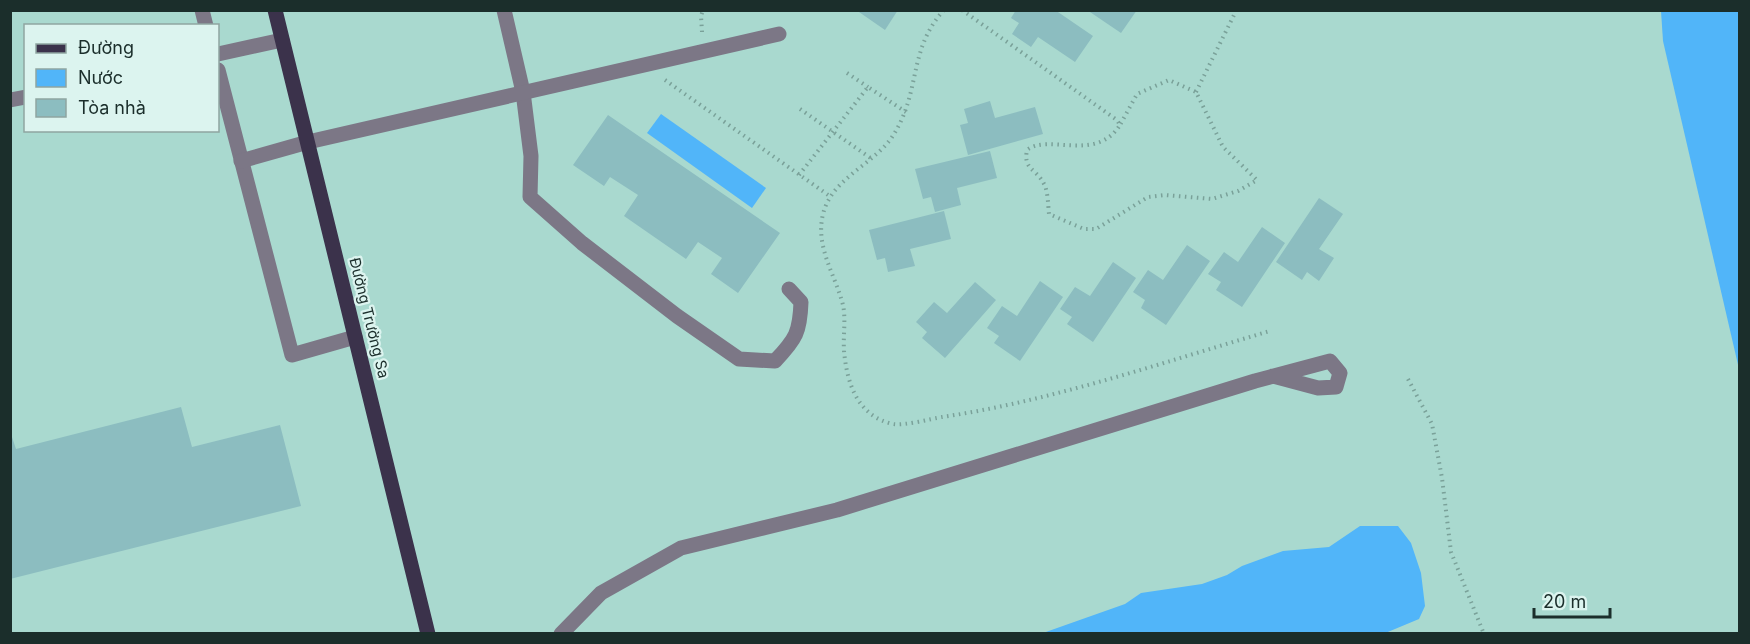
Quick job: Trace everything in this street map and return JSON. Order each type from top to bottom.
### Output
[{"type":"main road","name":"Đường Trường Sa","points":[[275,10],[428,633]]},
{"type":"street","points":[[504,10],[523,92],[531,156],[530,197],[582,243],[677,316],[739,359],[776,361],[792,343],[800,324],[801,303],[789,289]]},
{"type":"street","points":[[241,161],[308,142],[779,34]]},
{"type":"street","points":[[219,54],[282,40]]},
{"type":"street","points":[[219,74],[291,355],[355,337]]},
{"type":"street","points":[[561,633],[601,593],[681,548],[837,510],[1273,376]]},
{"type":"path","points":[[944,10],[934,21],[921,48],[906,112],[892,138],[880,153],[834,191],[823,212],[821,236],[828,265],[843,307],[844,352],[850,384],[858,402],[876,417],[895,424],[986,411],[1111,378],[1270,331]]},
{"type":"path","points":[[963,10],[1117,120],[1120,125]]},
{"type":"path","points":[[1196,92],[1234,15]]},
{"type":"path","points":[[644,65],[831,197]]},
{"type":"path","points":[[847,73],[906,112]]},
{"type":"path","points":[[1169,80],[1196,92],[1223,147],[1257,180],[1238,191],[1212,199],[1165,195],[1148,197],[1096,229],[1084,229],[1049,214],[1045,185],[1027,166],[1025,160],[1027,150],[1033,145],[1076,147],[1097,142],[1115,133],[1137,94],[1169,80]]},
{"type":"path","points":[[800,175],[868,87]]},
{"type":"path","points":[[800,109],[872,159]]},
{"type":"path","points":[[1408,379],[1432,424],[1442,478],[1451,552],[1484,633]]},
{"type":"water","points":[[1661,11],[1739,11],[1739,369],[1663,41]]},
{"type":"water","points":[[661,114],[766,188],[752,208],[647,133]]},
{"type":"water","points":[[1360,526],[1398,526],[1411,543],[1421,573],[1425,606],[1419,619],[1383,634],[1043,633],[1125,604],[1141,593],[1202,584],[1283,551],[1329,547]]},
{"type":"building","points":[[861,10],[898,10],[885,30],[859,12]]},
{"type":"building","points":[[1016,10],[1055,10],[1093,36],[1075,62],[1038,37],[1031,47],[1012,34],[1019,23],[1011,18]]},
{"type":"building","points":[[1087,10],[1137,10],[1121,33]]},
{"type":"building","points":[[990,101],[995,118],[1035,107],[1043,134],[968,155],[960,125],[968,123],[964,109]]},
{"type":"building","points":[[608,115],[780,233],[738,293],[711,274],[722,258],[698,242],[686,259],[624,216],[638,195],[610,177],[604,186],[573,165]]},
{"type":"building","points":[[990,151],[997,178],[957,188],[961,205],[935,212],[931,197],[923,199],[915,169]]},
{"type":"building","points":[[1319,198],[1343,214],[1319,249],[1334,258],[1319,281],[1307,272],[1302,280],[1276,262]]},
{"type":"building","points":[[944,211],[951,239],[910,249],[915,266],[888,272],[885,258],[877,260],[869,230]]},
{"type":"building","points":[[1262,227],[1285,243],[1242,307],[1216,290],[1221,282],[1208,274],[1224,252],[1238,262]]},
{"type":"building","points":[[1187,245],[1210,261],[1166,325],[1141,308],[1145,300],[1133,292],[1148,270],[1163,280]]},
{"type":"building","points":[[1113,262],[1136,278],[1093,342],[1067,324],[1072,317],[1060,309],[1075,287],[1090,296]]},
{"type":"building","points":[[1040,281],[1063,297],[1020,361],[994,343],[999,336],[987,328],[1002,306],[1017,316]]},
{"type":"building","points":[[975,282],[996,300],[945,358],[922,338],[927,332],[916,322],[934,302],[947,313]]},
{"type":"building","points":[[181,407],[192,447],[280,425],[301,506],[10,579],[10,431],[16,449]]}]
